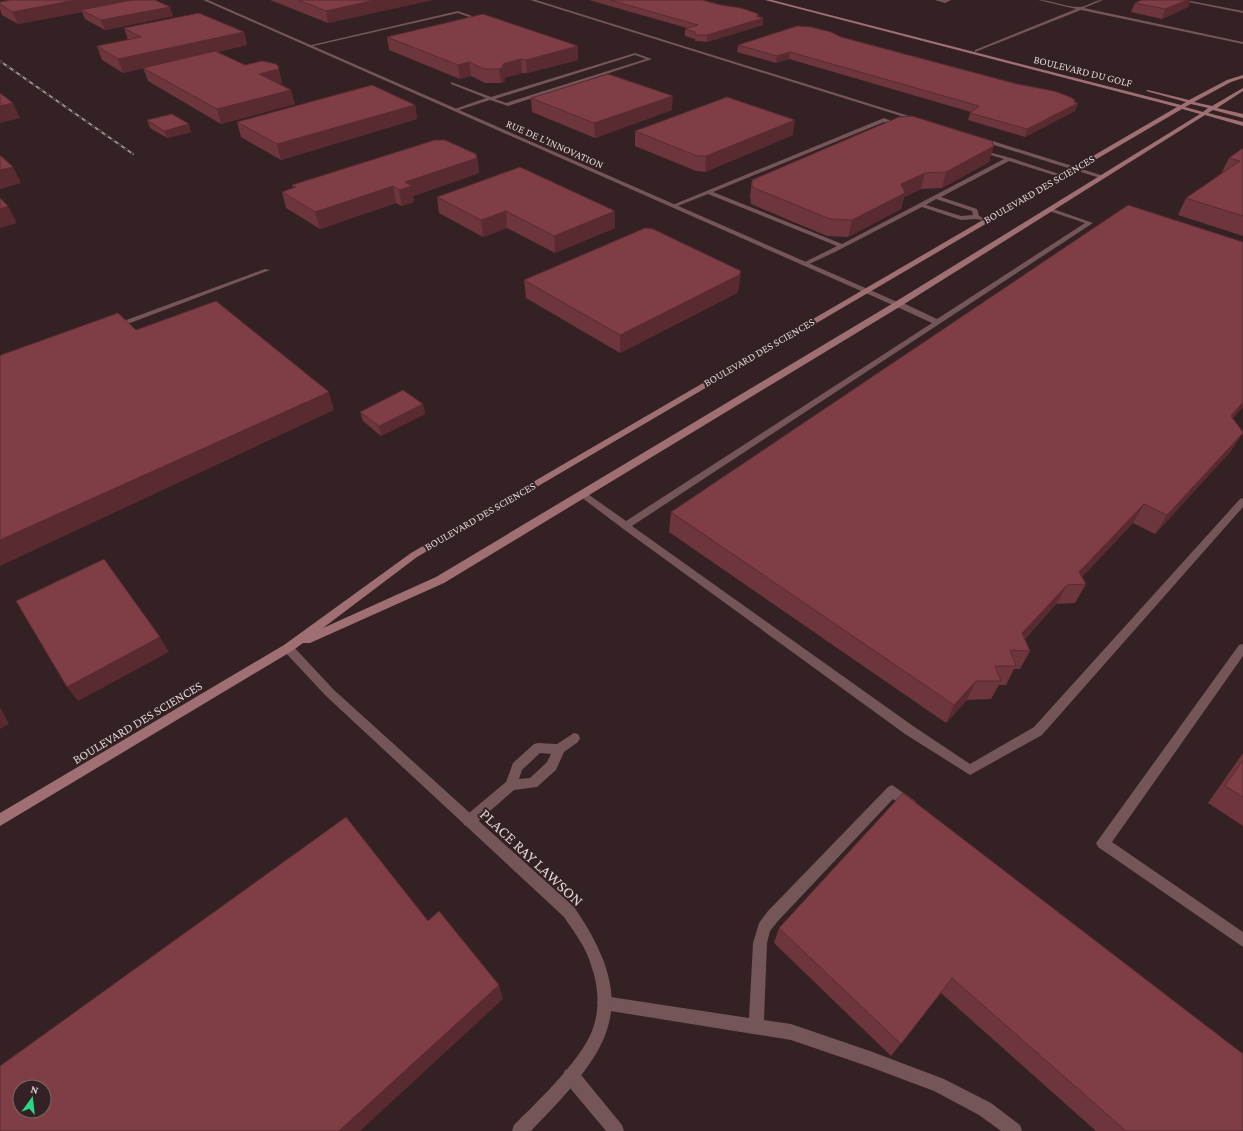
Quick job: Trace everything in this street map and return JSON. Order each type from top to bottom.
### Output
[{"type":"street","name":"RUE DE L'INNOVATION","points":[[205,0],[937,322]]},
{"type":"street","points":[[532,0],[924,122]]},
{"type":"street","name":"BOULEVARD DU GOLF","points":[[768,0],[1243,124]]},
{"type":"street","points":[[774,2],[779,0]]},
{"type":"street","points":[[937,0],[945,2],[950,0]]},
{"type":"street","points":[[1040,0],[1243,43]]},
{"type":"street","points":[[977,51],[1101,0]]},
{"type":"street","points":[[1180,0],[1243,12]]},
{"type":"street","points":[[309,46],[458,12],[487,22]]},
{"type":"street","name":"BOULEVARD DU GOLF","points":[[918,38],[1032,63]]},
{"type":"street","points":[[453,83],[491,98],[506,105],[650,59],[635,54],[491,98],[454,110]]},
{"type":"street","name":"BOULEVARD DES SCIENCES","points":[[0,820],[288,648],[414,555],[985,220],[1181,107],[1243,76]]},
{"type":"street","name":"BOULEVARD DU GOLF","points":[[1143,89],[1243,116]]},
{"type":"street","name":"BOULEVARD DES SCIENCES","points":[[288,648],[440,580],[898,304],[1243,89]]},
{"type":"street","points":[[673,206],[884,120],[906,127]]},
{"type":"street","points":[[976,138],[1102,178]]},
{"type":"street","points":[[972,148],[1062,176]]},
{"type":"street","points":[[805,264],[1009,159]]},
{"type":"street","points":[[708,192],[842,246]]},
{"type":"street","points":[[935,197],[974,210],[976,217]]},
{"type":"street","points":[[922,205],[960,218],[976,217],[985,220]]},
{"type":"street","points":[[625,526],[1090,223],[1051,210]]},
{"type":"street","points":[[108,328],[267,270]]},
{"type":"street","points":[[582,494],[909,730],[970,770],[1038,731],[1243,501]]},
{"type":"street","name":"PLACE RAY LAWSON","points":[[288,648],[330,693],[569,912],[584,933],[595,954],[603,978],[604,1003],[602,1026],[593,1045],[571,1076],[520,1131]]},
{"type":"street","points":[[1243,648],[1103,843],[1243,940]]},
{"type":"street","points":[[511,785],[532,783],[552,766],[559,749],[574,738]]},
{"type":"street","points":[[469,821],[511,785],[517,767],[538,748],[559,749]]},
{"type":"street","points":[[756,1026],[760,943],[764,928],[773,916],[892,791],[923,815]]},
{"type":"street","points":[[604,1003],[791,1032],[870,1058],[938,1085],[985,1109],[1014,1131]]},
{"type":"street","points":[[571,1076],[616,1131]]},
{"type":"building","points":[[11,0],[76,0],[12,12],[0,4],[0,2]]},
{"type":"building","points":[[132,0],[155,0],[170,7],[101,20],[81,10]]},
{"type":"building","points":[[298,0],[375,0],[326,11]]},
{"type":"building","points":[[610,0],[702,0],[741,8],[756,13],[759,15],[756,16],[763,18],[707,35],[695,35],[695,32],[685,29],[698,25]]},
{"type":"building","points":[[1142,0],[1187,0],[1165,9],[1135,3]]},
{"type":"building","points":[[199,13],[244,32],[118,59],[97,46],[141,37],[124,28]]},
{"type":"building","points":[[483,14],[578,46],[526,60],[521,59],[503,64],[503,67],[499,69],[484,69],[469,62],[458,65],[387,37]]},
{"type":"building","points":[[797,26],[811,27],[831,32],[841,37],[1017,84],[1054,91],[1070,97],[1075,100],[1074,102],[1078,103],[1027,129],[970,113],[979,106],[790,52],[777,56],[738,45]]},
{"type":"building","points":[[215,51],[245,65],[262,61],[276,64],[279,69],[259,74],[291,90],[217,109],[143,68]]},
{"type":"building","points":[[608,74],[673,96],[594,123],[531,98]]},
{"type":"building","points":[[372,85],[415,105],[277,144],[237,122]]},
{"type":"building","points":[[0,93],[13,103],[0,106]]},
{"type":"building","points":[[727,97],[795,120],[706,156],[697,156],[635,131]]},
{"type":"building","points":[[172,114],[189,124],[164,131],[147,120]]},
{"type":"building","points":[[912,116],[992,141],[994,146],[946,172],[925,173],[901,184],[905,193],[852,220],[830,219],[752,187],[752,180],[899,117]]},
{"type":"building","points":[[435,140],[445,140],[476,154],[477,158],[405,182],[412,186],[399,190],[393,186],[315,212],[282,192],[296,187],[292,185]]},
{"type":"building","points":[[1243,148],[1243,216],[1186,198],[1240,161],[1229,158]]},
{"type":"building","points":[[0,155],[13,167],[0,170]]},
{"type":"building","points":[[520,167],[615,211],[554,236],[506,211],[481,220],[437,197]]},
{"type":"building","points":[[0,198],[8,206],[0,209]]},
{"type":"building","points":[[1128,205],[1243,242],[1243,402],[1231,416],[1243,433],[1167,515],[1144,504],[1079,572],[1086,584],[1067,585],[1022,633],[1030,651],[1010,650],[1016,666],[995,666],[1001,681],[976,681],[954,705],[671,512]]},
{"type":"building","points":[[645,228],[653,229],[741,271],[739,275],[620,335],[524,280]]},
{"type":"building","points":[[216,301],[329,392],[0,540],[0,356],[118,313],[136,330]]},
{"type":"building","points":[[403,390],[423,404],[379,426],[360,412]]},
{"type":"building","points":[[104,559],[160,637],[67,687],[16,601]]},
{"type":"building","points":[[1243,760],[1243,797],[1225,786]]},
{"type":"building","points":[[903,793],[1243,1054],[1243,1131],[1126,1131],[952,978],[901,1044],[779,928]]},
{"type":"building","points":[[346,817],[428,921],[439,911],[499,985],[339,1131],[0,1131],[0,1066]]},
{"type":"railway","points":[[0,61],[133,154]]}]
